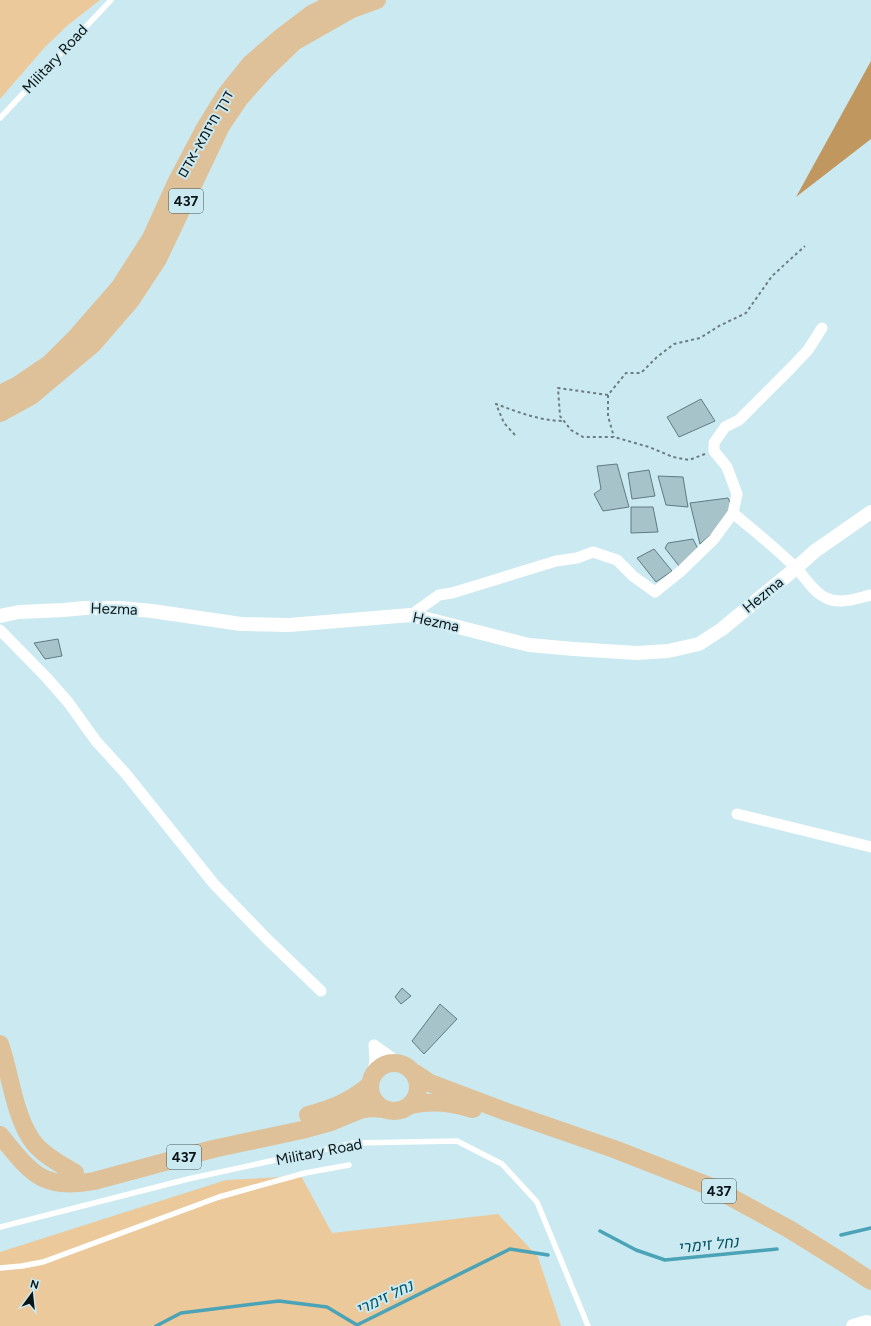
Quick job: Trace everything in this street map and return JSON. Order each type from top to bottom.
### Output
[{"type":"main road","name":"דרך חיזמא-אדם","points":[[0,394],[49,364],[77,336],[119,288],[151,238],[176,183],[205,128],[226,94],[250,64],[280,38],[313,13],[340,0]]},
{"type":"main road","name":"דרך חיזמא-אדם","points":[[0,414],[32,396],[93,344],[130,300],[158,260],[221,126],[240,98],[265,70],[294,42],[352,9],[377,0]]},
{"type":"main road","points":[[0,1044],[20,1118],[31,1139],[45,1154],[74,1173]]},
{"type":"main road","points":[[391,1062],[399,1063],[411,1069],[415,1073],[418,1081],[416,1098],[411,1105],[405,1109],[391,1111],[384,1109],[373,1099],[370,1092],[371,1081],[376,1070],[383,1065],[391,1062]]},
{"type":"main road","name":"437","points":[[415,1073],[430,1083],[554,1129],[614,1149],[714,1188],[789,1229],[871,1281]]},
{"type":"main road","name":"437","points":[[0,1121],[14,1141],[28,1155],[42,1165],[64,1172],[90,1172],[210,1137],[299,1118],[327,1110],[358,1095],[371,1081]]},
{"type":"main road","name":"437","points":[[411,1105],[424,1102],[453,1104],[554,1129]]},
{"type":"main road","name":"437","points":[[0,1135],[20,1160],[32,1172],[42,1178],[67,1184],[80,1184],[94,1182],[213,1149],[302,1130],[331,1122],[360,1110],[371,1108],[384,1109]]},
{"type":"main road","points":[[0,1143],[20,1160]]},
{"type":"street","points":[[411,615],[439,595],[452,593],[556,561],[577,558],[593,552],[617,560],[633,576],[655,592],[681,571],[714,539],[734,513],[737,494],[727,467],[714,451],[714,443],[726,428],[739,420],[808,350],[822,328]]},
{"type":"street","name":"Hezma","points":[[0,616],[19,612],[85,608],[121,608],[241,624],[289,625],[411,615],[529,645],[637,653],[668,651],[699,644],[722,629],[815,551],[871,512]]},
{"type":"street","points":[[734,513],[796,568],[809,584],[826,598],[836,601],[849,600],[871,595]]},
{"type":"street","points":[[0,630],[68,702],[96,741],[126,774],[186,851],[214,884],[266,938],[321,991]]},
{"type":"street","points":[[737,814],[871,847]]},
{"type":"street","points":[[853,1326],[866,1322],[871,1324]]},
{"type":"lane","name":"Military Road","points":[[0,118],[111,0]]},
{"type":"lane","name":"Military Road","points":[[0,1227],[188,1179],[354,1143],[457,1141],[502,1164],[537,1202],[588,1326]]},
{"type":"lane","points":[[0,1268],[43,1262],[219,1197],[305,1173],[349,1165]]},
{"type":"path","points":[[614,437],[608,416],[608,394],[626,373],[641,373],[657,357],[674,344],[700,338],[719,326],[746,313],[772,276],[805,246]]},
{"type":"path","points":[[608,394],[558,388],[560,416],[571,430],[583,438],[614,437],[649,447],[673,457],[689,460],[714,451]]},
{"type":"path","points":[[515,435],[504,423],[496,404],[523,414],[552,421],[564,422]]},
{"type":"shaded area","points":[[0,0],[100,0],[68,25],[45,47],[0,99]]},
{"type":"shaded area","points":[[871,61],[871,139],[796,197]]},
{"type":"shaded area","points":[[301,1176],[332,1233],[498,1214],[538,1257],[561,1326],[0,1326],[0,1252],[226,1180]]},
{"type":"building","points":[[701,399],[715,421],[679,437],[667,417]]},
{"type":"building","points":[[617,464],[629,507],[603,511],[594,494],[601,489],[597,466]]},
{"type":"building","points":[[649,470],[655,496],[632,499],[628,473]]},
{"type":"building","points":[[658,476],[683,477],[688,507],[666,505]]},
{"type":"building","points":[[728,498],[733,508],[717,529],[700,544],[690,503]]},
{"type":"building","points":[[631,507],[653,507],[658,532],[631,533]]},
{"type":"building","points":[[693,539],[698,549],[679,566],[665,548],[668,543]]},
{"type":"building","points":[[654,549],[672,571],[656,582],[637,558]]},
{"type":"building","points":[[58,639],[62,656],[45,659],[34,643]]},
{"type":"building","points":[[402,988],[411,996],[401,1004],[395,997]]},
{"type":"building","points":[[440,1004],[457,1019],[424,1054],[412,1041]]},
{"type":"waterway","name":"נחל זימרי","points":[[841,1235],[871,1228]]},
{"type":"waterway","name":"נחל זימרי","points":[[600,1231],[636,1250],[665,1260],[777,1249]]},
{"type":"waterway","name":"נחל זימרי","points":[[156,1326],[181,1313],[279,1301],[327,1307],[357,1325],[510,1249],[548,1255]]}]
